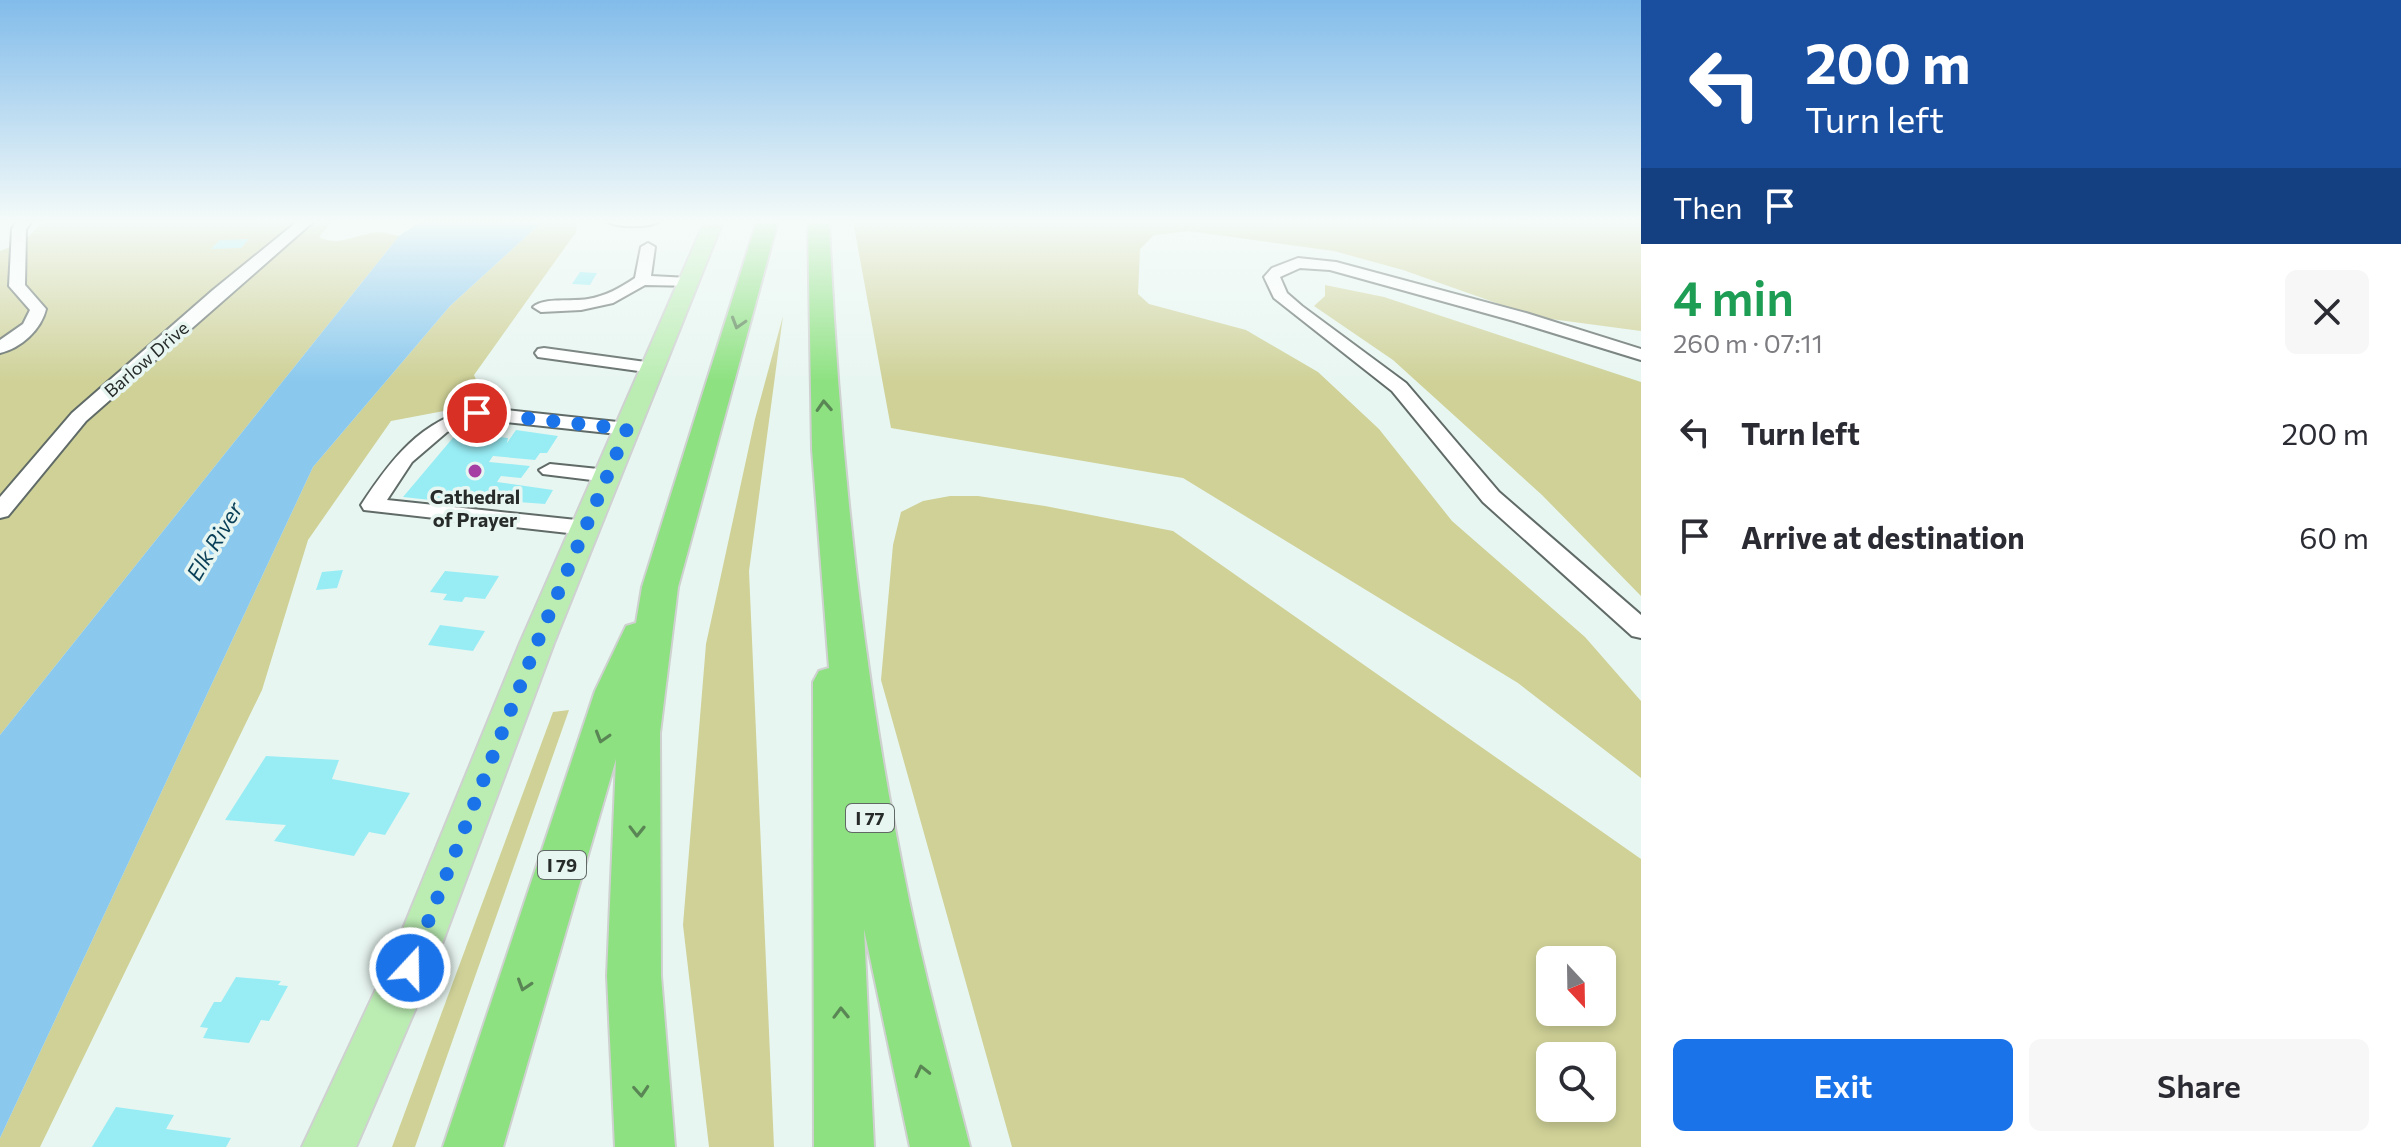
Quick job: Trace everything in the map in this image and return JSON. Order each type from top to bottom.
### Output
[{"type":"highway","points":[[645,1147],[634,976],[639,733],[660,587],[752,275]]},
{"type":"highway","name":"I 77","points":[[819,275],[828,484],[872,828],[940,1147]]},
{"type":"highway","points":[[828,484],[844,1147]]},
{"type":"highway","name":"I 79","points":[[473,1147],[616,691],[660,587]]},
{"type":"main road","points":[[329,1147],[410,968],[537,643],[692,275]]},
{"type":"street","points":[[0,348],[36,321],[38,309],[17,286],[17,275]]},
{"type":"street","name":"Barlow Drive","points":[[0,511],[79,417],[242,275]]},
{"type":"street","points":[[541,307],[577,308],[627,292],[642,280],[643,275]]},
{"type":"street","points":[[1274,275],[1272,277],[1280,295],[1399,387],[1491,497],[1641,629]]},
{"type":"street","points":[[1369,275],[1641,355]]},
{"type":"street","points":[[642,280],[689,283]]},
{"type":"street","points":[[544,353],[653,368]]},
{"type":"street","points":[[586,528],[372,505],[404,458],[440,428],[477,413],[627,429]]},
{"type":"street","points":[[550,470],[608,476]]},
{"type":"green space","points":[[0,275],[368,275],[0,735]]},
{"type":"green space","points":[[484,275],[546,275],[474,375],[486,403],[391,421],[308,540],[262,690],[40,1147],[0,1147],[0,1138],[313,467],[450,306]]},
{"type":"green space","points":[[863,275],[1139,275],[1138,294],[1149,304],[1246,330],[1318,372],[1379,429],[1452,521],[1585,637],[1641,701],[1641,778],[1518,683],[1183,478],[891,428]]},
{"type":"green space","points":[[1416,275],[1641,275],[1641,331],[1536,317]]},
{"type":"green space","points":[[1325,285],[1384,297],[1641,382],[1641,596],[1542,495],[1393,360],[1314,306],[1325,296]]},
{"type":"green space","points":[[783,316],[749,571],[774,1147],[709,1147],[683,925],[706,644],[755,419]]},
{"type":"green space","points":[[950,496],[978,496],[1173,531],[1641,859],[1641,1147],[1012,1147],[881,680],[893,545],[901,512],[923,501]]},
{"type":"green space","points":[[569,710],[415,1147],[392,1147],[553,712]]},
{"type":"water","name":"Elk River","points":[[368,275],[484,275],[450,306],[313,467],[0,1138],[0,735]]},
{"type":"building","points":[[578,275],[596,275],[590,285],[572,284]]},
{"type":"building","name":"Cathedral of Prayer","points":[[476,430],[502,433],[499,437],[508,438],[507,443],[516,430],[558,436],[547,453],[540,453],[535,460],[493,456],[489,462],[530,466],[521,478],[501,476],[497,482],[553,490],[545,504],[480,499],[476,505],[403,497],[457,433],[473,434]]},
{"type":"building","points":[[343,570],[337,588],[316,590],[322,572]]},
{"type":"building","points":[[445,571],[499,576],[485,599],[465,597],[462,602],[443,600],[447,594],[430,592]]},
{"type":"building","points":[[440,625],[485,631],[473,651],[428,645]]},
{"type":"building","points":[[266,756],[339,760],[332,779],[410,793],[385,835],[369,832],[354,856],[274,841],[286,825],[225,820]]},
{"type":"building","points":[[236,977],[281,981],[278,985],[288,986],[269,1021],[261,1020],[249,1043],[203,1038],[208,1028],[200,1027],[214,1002],[221,1002]]},
{"type":"building","points":[[116,1107],[174,1115],[166,1129],[231,1138],[226,1147],[92,1147]]},
{"type":"place","name":"Cathedral of Prayer","points":[[475,471]]},
{"type":"route","points":[[410,968],[537,643],[627,429],[477,413]]}]
